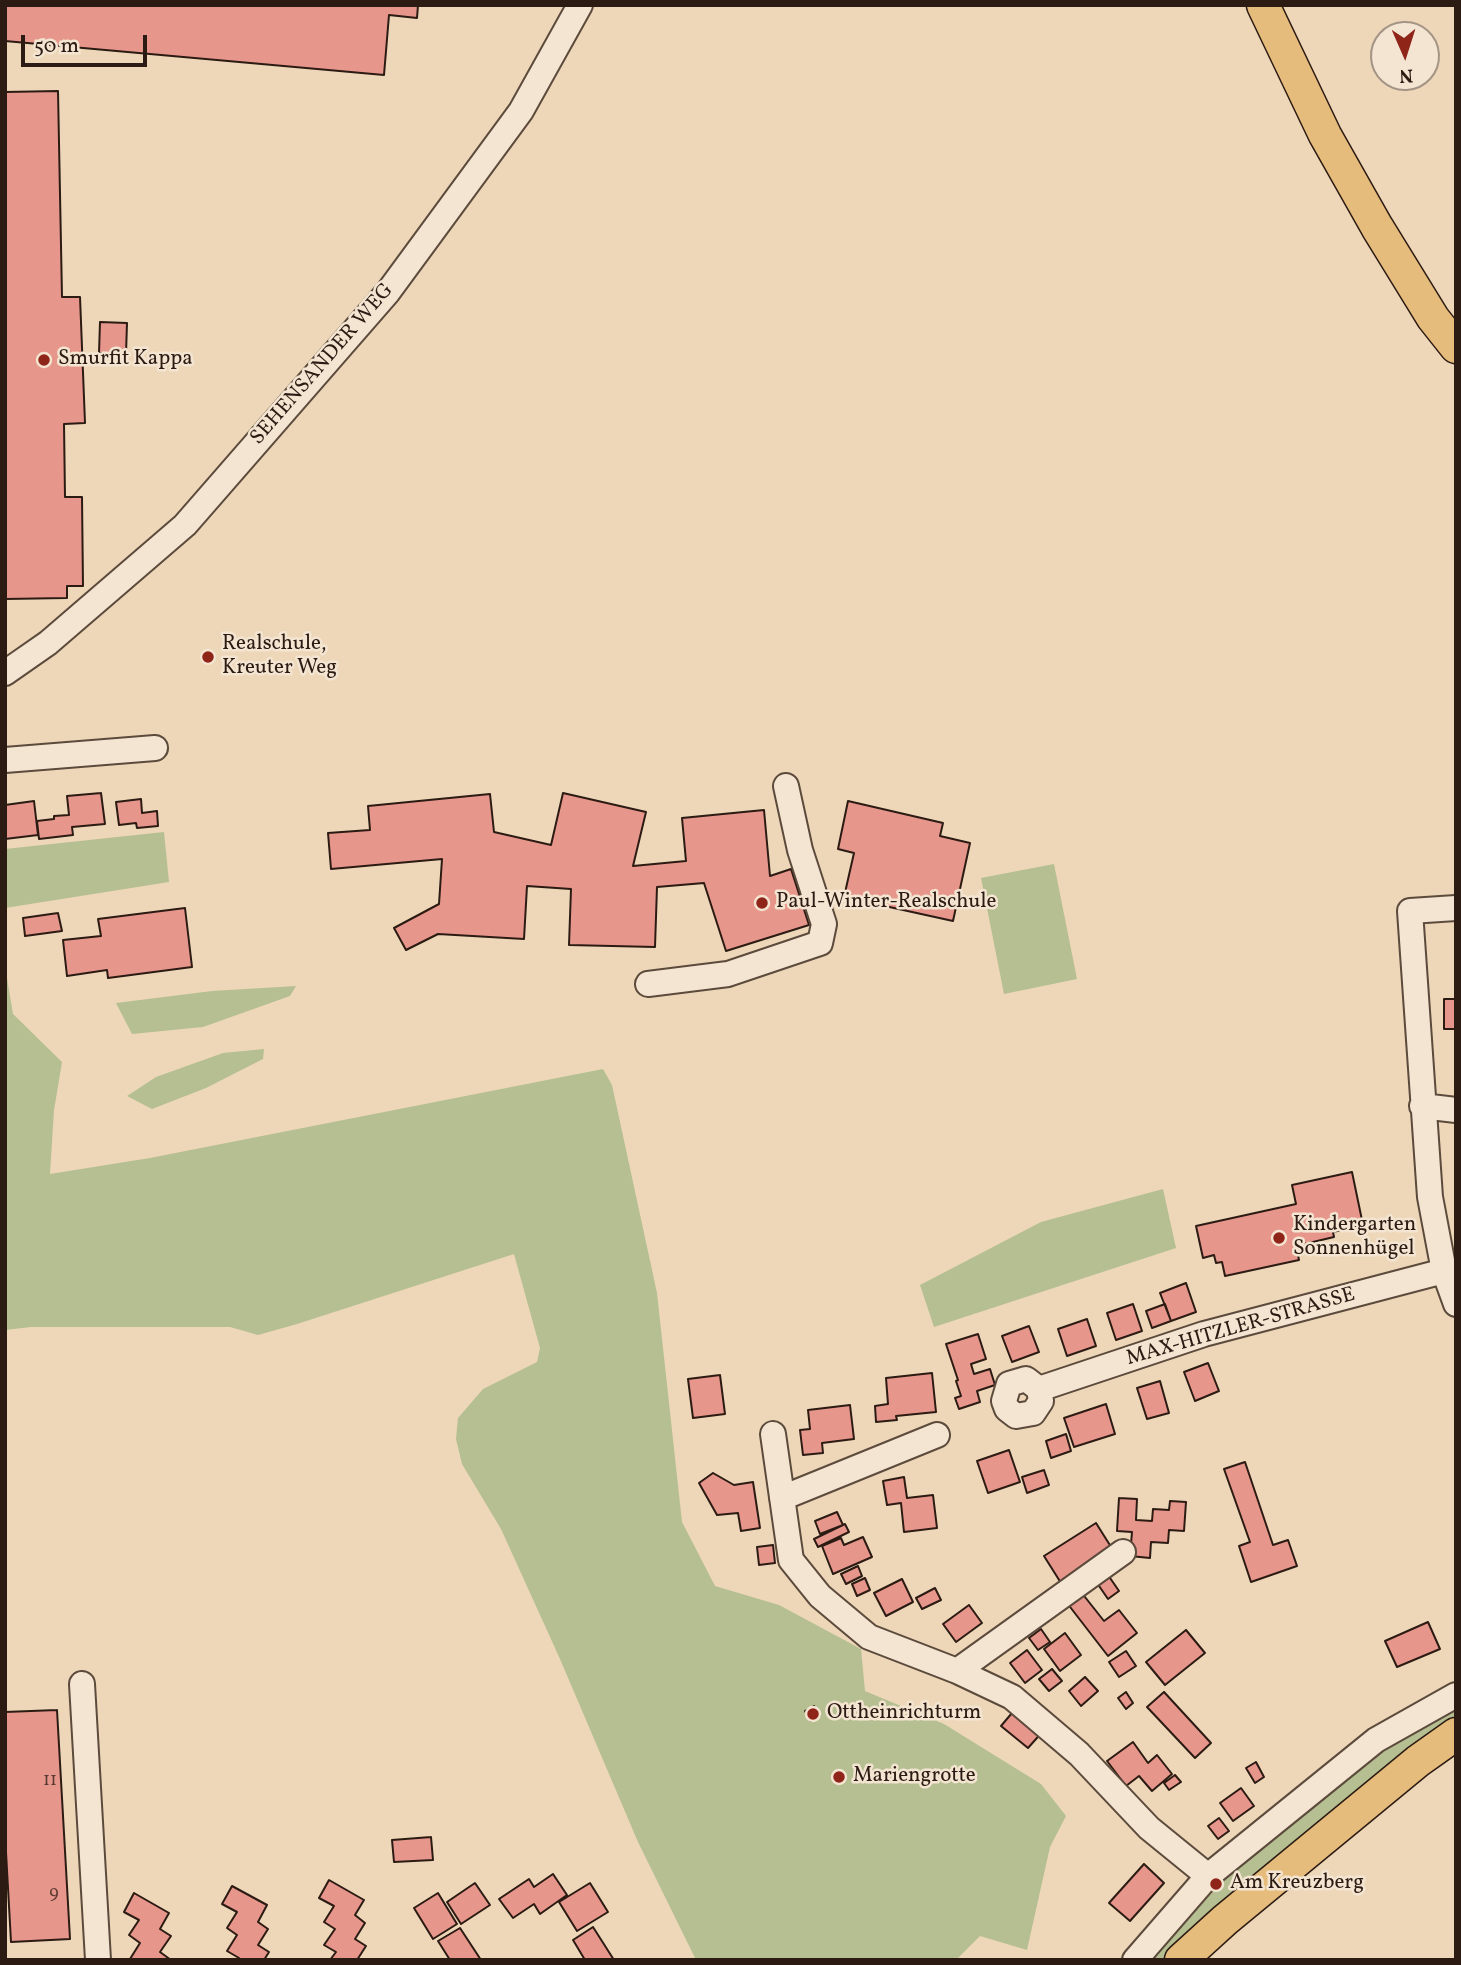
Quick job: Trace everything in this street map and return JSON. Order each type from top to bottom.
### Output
[{"type":"main road","points":[[1263,5],[1338,158],[1433,318],[1456,347]]},
{"type":"main road","points":[[1181,1960],[1225,1920],[1456,1734]]},
{"type":"street","name":"SEHENSANDER WEG","points":[[5,674],[48,643],[184,525],[388,292],[521,111],[580,5]]},
{"type":"street","points":[[5,760],[155,748]]},
{"type":"street","points":[[648,984],[728,974],[820,943],[824,924],[800,850],[786,786]]},
{"type":"street","points":[[1456,908],[1410,911],[1430,1197],[1456,1304]]},
{"type":"street","points":[[1422,1106],[1456,1110]]},
{"type":"street","name":"MAX-HITZLER-STRASSE","points":[[1039,1390],[1204,1334],[1450,1271]]},
{"type":"street","points":[[773,1434],[791,1560],[820,1596],[869,1637],[957,1671],[1012,1697],[1079,1754],[1149,1828],[1208,1875]]},
{"type":"street","points":[[782,1499],[937,1435]]},
{"type":"street","points":[[957,1671],[1122,1552]]},
{"type":"street","points":[[82,1684],[98,1960]]},
{"type":"street","points":[[1135,1960],[1208,1875],[1376,1740],[1456,1695]]},
{"type":"green space","points":[[164,832],[169,882],[5,908],[5,849]]},
{"type":"green space","points":[[1054,864],[1077,979],[1004,994],[981,878]]},
{"type":"green space","points":[[5,966],[13,1014],[62,1062],[54,1110],[50,1174],[150,1158],[603,1069],[612,1085],[657,1293],[682,1522],[715,1586],[779,1605],[861,1649],[865,1691],[944,1724],[1041,1784],[1066,1816],[1050,1847],[1027,1950],[980,1936],[956,1960],[696,1960],[638,1842],[501,1529],[462,1464],[456,1439],[458,1418],[483,1389],[537,1362],[540,1348],[514,1254],[258,1335],[230,1327],[31,1327],[5,1330]]},
{"type":"green space","points":[[296,986],[290,996],[203,1027],[132,1034],[116,1003],[212,991]]},
{"type":"green space","points":[[264,1049],[263,1059],[206,1088],[152,1109],[127,1096],[156,1077],[223,1053]]},
{"type":"green space","points":[[1163,1189],[1176,1248],[934,1327],[920,1285],[1041,1222]]},
{"type":"green space","points":[[1456,1708],[1456,1724],[1167,1960],[1150,1960],[1226,1878],[1360,1766]]},
{"type":"building","points":[[5,5],[418,5],[417,18],[389,15],[384,75],[5,41]]},
{"type":"building","name":"Smurfit Kappa","points":[[58,91],[62,297],[80,297],[85,423],[64,424],[65,497],[82,497],[83,586],[67,586],[67,598],[5,599],[5,92]]},
{"type":"building","points":[[100,322],[127,323],[126,354],[99,353]]},
{"type":"building","points":[[101,793],[105,824],[72,827],[73,835],[39,839],[37,821],[69,815],[67,796]]},
{"type":"building","points":[[563,793],[646,812],[633,866],[686,861],[682,818],[764,810],[770,876],[791,869],[809,925],[726,951],[704,883],[657,887],[655,947],[569,945],[571,889],[527,886],[524,939],[438,934],[406,950],[394,928],[439,904],[442,859],[331,869],[328,833],[370,830],[368,806],[490,794],[494,832],[551,845]]},
{"type":"building","points":[[141,799],[142,813],[157,811],[158,826],[137,828],[136,823],[119,825],[116,802]]},
{"type":"building","points":[[34,801],[38,835],[5,839],[5,805]]},
{"type":"building","points":[[848,801],[943,823],[940,836],[970,843],[953,921],[844,897],[854,853],[838,849]]},
{"type":"building","points":[[185,908],[192,967],[108,978],[107,970],[67,976],[63,940],[101,936],[98,919]]},
{"type":"building","points":[[58,913],[62,931],[25,936],[23,918]]},
{"type":"building","points":[[1444,999],[1456,999],[1456,1029],[1444,1029]]},
{"type":"building","points":[[1352,1172],[1363,1225],[1333,1232],[1334,1237],[1296,1246],[1299,1260],[1225,1276],[1222,1262],[1216,1263],[1214,1255],[1203,1258],[1196,1226],[1296,1204],[1292,1185]]},
{"type":"building","points":[[1186,1283],[1196,1312],[1171,1321],[1160,1293]]},
{"type":"building","points":[[1133,1304],[1142,1331],[1116,1340],[1107,1313]]},
{"type":"building","points":[[1165,1304],[1171,1321],[1152,1328],[1146,1311]]},
{"type":"building","points":[[1087,1319],[1096,1346],[1067,1356],[1058,1329]]},
{"type":"building","points":[[1029,1326],[1039,1352],[1012,1362],[1002,1336]]},
{"type":"building","points":[[978,1334],[986,1359],[971,1364],[974,1374],[990,1369],[995,1385],[977,1391],[980,1402],[959,1409],[955,1398],[961,1396],[956,1381],[958,1380],[946,1344]]},
{"type":"building","points":[[1208,1363],[1219,1391],[1195,1401],[1184,1372]]},
{"type":"building","points":[[932,1373],[936,1412],[896,1416],[897,1420],[876,1422],[875,1406],[888,1404],[886,1378]]},
{"type":"building","points":[[720,1375],[725,1414],[693,1418],[688,1379]]},
{"type":"building","points":[[1160,1381],[1169,1413],[1147,1419],[1137,1388]]},
{"type":"building","points":[[1106,1404],[1115,1434],[1074,1447],[1064,1418]]},
{"type":"building","points":[[850,1405],[854,1439],[822,1443],[823,1453],[803,1455],[800,1430],[810,1429],[808,1410]]},
{"type":"building","points":[[1066,1434],[1071,1451],[1051,1458],[1046,1441]]},
{"type":"building","points":[[1009,1450],[1020,1482],[988,1493],[977,1461]]},
{"type":"building","points":[[1245,1462],[1273,1545],[1288,1540],[1297,1566],[1251,1582],[1239,1546],[1250,1542],[1224,1469]]},
{"type":"building","points":[[1044,1470],[1049,1485],[1027,1493],[1022,1477]]},
{"type":"building","points":[[713,1473],[734,1485],[753,1482],[760,1528],[741,1531],[738,1513],[717,1515],[699,1483]]},
{"type":"building","points":[[904,1477],[907,1498],[933,1495],[937,1528],[904,1532],[901,1503],[887,1505],[883,1481]]},
{"type":"building","points":[[1119,1498],[1137,1499],[1136,1520],[1152,1521],[1153,1509],[1169,1510],[1170,1501],[1186,1502],[1184,1531],[1169,1530],[1168,1543],[1151,1542],[1150,1558],[1130,1556],[1132,1532],[1117,1531]]},
{"type":"building","points":[[837,1512],[843,1525],[820,1534],[815,1521]]},
{"type":"building","points":[[1096,1523],[1113,1550],[1061,1583],[1044,1556]]},
{"type":"building","points":[[845,1524],[849,1532],[818,1547],[814,1539]]},
{"type":"building","points":[[863,1537],[872,1557],[833,1574],[822,1546],[841,1538],[844,1545]]},
{"type":"building","points":[[773,1545],[775,1563],[759,1565],[757,1547]]},
{"type":"building","points":[[858,1566],[862,1576],[846,1584],[841,1574]]},
{"type":"building","points":[[1108,1575],[1119,1591],[1108,1599],[1097,1583]]},
{"type":"building","points":[[865,1578],[870,1590],[857,1596],[852,1584]]},
{"type":"building","points":[[902,1579],[913,1602],[886,1616],[874,1593]]},
{"type":"building","points":[[935,1588],[941,1600],[922,1609],[916,1598]]},
{"type":"building","points":[[1081,1592],[1104,1621],[1119,1610],[1137,1633],[1108,1656],[1067,1603]]},
{"type":"building","points":[[969,1605],[982,1623],[956,1642],[943,1624]]},
{"type":"building","points":[[1428,1622],[1440,1649],[1397,1667],[1385,1641]]},
{"type":"building","points":[[1041,1629],[1050,1642],[1038,1650],[1029,1638]]},
{"type":"building","points":[[1186,1630],[1205,1653],[1165,1685],[1146,1662]]},
{"type":"building","points":[[1065,1633],[1081,1655],[1060,1671],[1044,1649]]},
{"type":"building","points":[[1027,1650],[1042,1670],[1025,1683],[1010,1663]]},
{"type":"building","points":[[1126,1651],[1136,1666],[1119,1677],[1109,1662]]},
{"type":"building","points":[[1052,1669],[1062,1681],[1049,1691],[1039,1679]]},
{"type":"building","points":[[1085,1677],[1098,1691],[1081,1706],[1069,1691]]},
{"type":"building","points":[[1126,1692],[1133,1703],[1126,1709],[1118,1698]]},
{"type":"building","points":[[1164,1692],[1211,1743],[1195,1758],[1147,1707]]},
{"type":"building","name":"Ottheinrichturm","points":[[814,1706],[820,1716],[811,1721],[805,1711]]},
{"type":"building","points":[[1017,1707],[1044,1730],[1028,1748],[1001,1726]]},
{"type":"building","points":[[57,1710],[70,1939],[11,1942],[5,1834],[5,1712]]},
{"type":"building","points":[[1133,1742],[1148,1763],[1157,1755],[1172,1774],[1152,1791],[1139,1776],[1126,1786],[1107,1761]]},
{"type":"building","points":[[1256,1762],[1264,1777],[1255,1783],[1246,1768]]},
{"type":"building","points":[[1175,1775],[1181,1782],[1169,1790],[1164,1783]]},
{"type":"building","points":[[1241,1788],[1254,1806],[1233,1821],[1220,1803]]},
{"type":"building","points":[[1219,1818],[1229,1831],[1218,1839],[1208,1826]]},
{"type":"building","points":[[431,1837],[433,1860],[394,1862],[392,1840]]},
{"type":"building","points":[[1144,1864],[1164,1883],[1130,1921],[1109,1903]]},
{"type":"building","points":[[553,1874],[567,1895],[540,1914],[534,1904],[513,1918],[499,1899],[529,1879],[534,1887]]},
{"type":"building","points":[[329,1880],[364,1900],[355,1915],[365,1923],[355,1939],[366,1946],[357,1960],[330,1960],[336,1952],[324,1945],[335,1929],[324,1922],[334,1906],[319,1898]]},
{"type":"building","points":[[475,1883],[490,1905],[461,1924],[447,1902]]},
{"type":"building","points":[[590,1883],[608,1912],[577,1931],[559,1902]]},
{"type":"building","points":[[232,1886],[267,1905],[258,1922],[268,1929],[258,1945],[269,1952],[264,1960],[237,1960],[239,1958],[227,1951],[237,1935],[227,1928],[237,1912],[222,1904]]},
{"type":"building","points":[[134,1893],[169,1913],[160,1929],[171,1936],[160,1952],[171,1960],[130,1959],[140,1943],[129,1935],[139,1920],[124,1912]]},
{"type":"building","points":[[438,1893],[457,1924],[433,1939],[414,1908]]},
{"type":"building","points":[[593,1927],[614,1960],[585,1960],[573,1940]]},
{"type":"building","points":[[460,1928],[481,1960],[450,1960],[438,1941]]},
{"type":"place","name":"Smurfit Kappa","points":[[44,360]]},
{"type":"place","name":"Realschule, Kreuter Weg","points":[[208,657]]},
{"type":"place","name":"Paul-Winter-Realschule","points":[[762,903]]},
{"type":"place","name":"Kindergarten Sonnenhügel","points":[[1279,1238]]},
{"type":"place","name":"Ottheinrichturm","points":[[813,1714]]},
{"type":"place","name":"Mariengrotte","points":[[839,1777]]},
{"type":"place","name":"Am Kreuzberg","points":[[1216,1884]]}]
